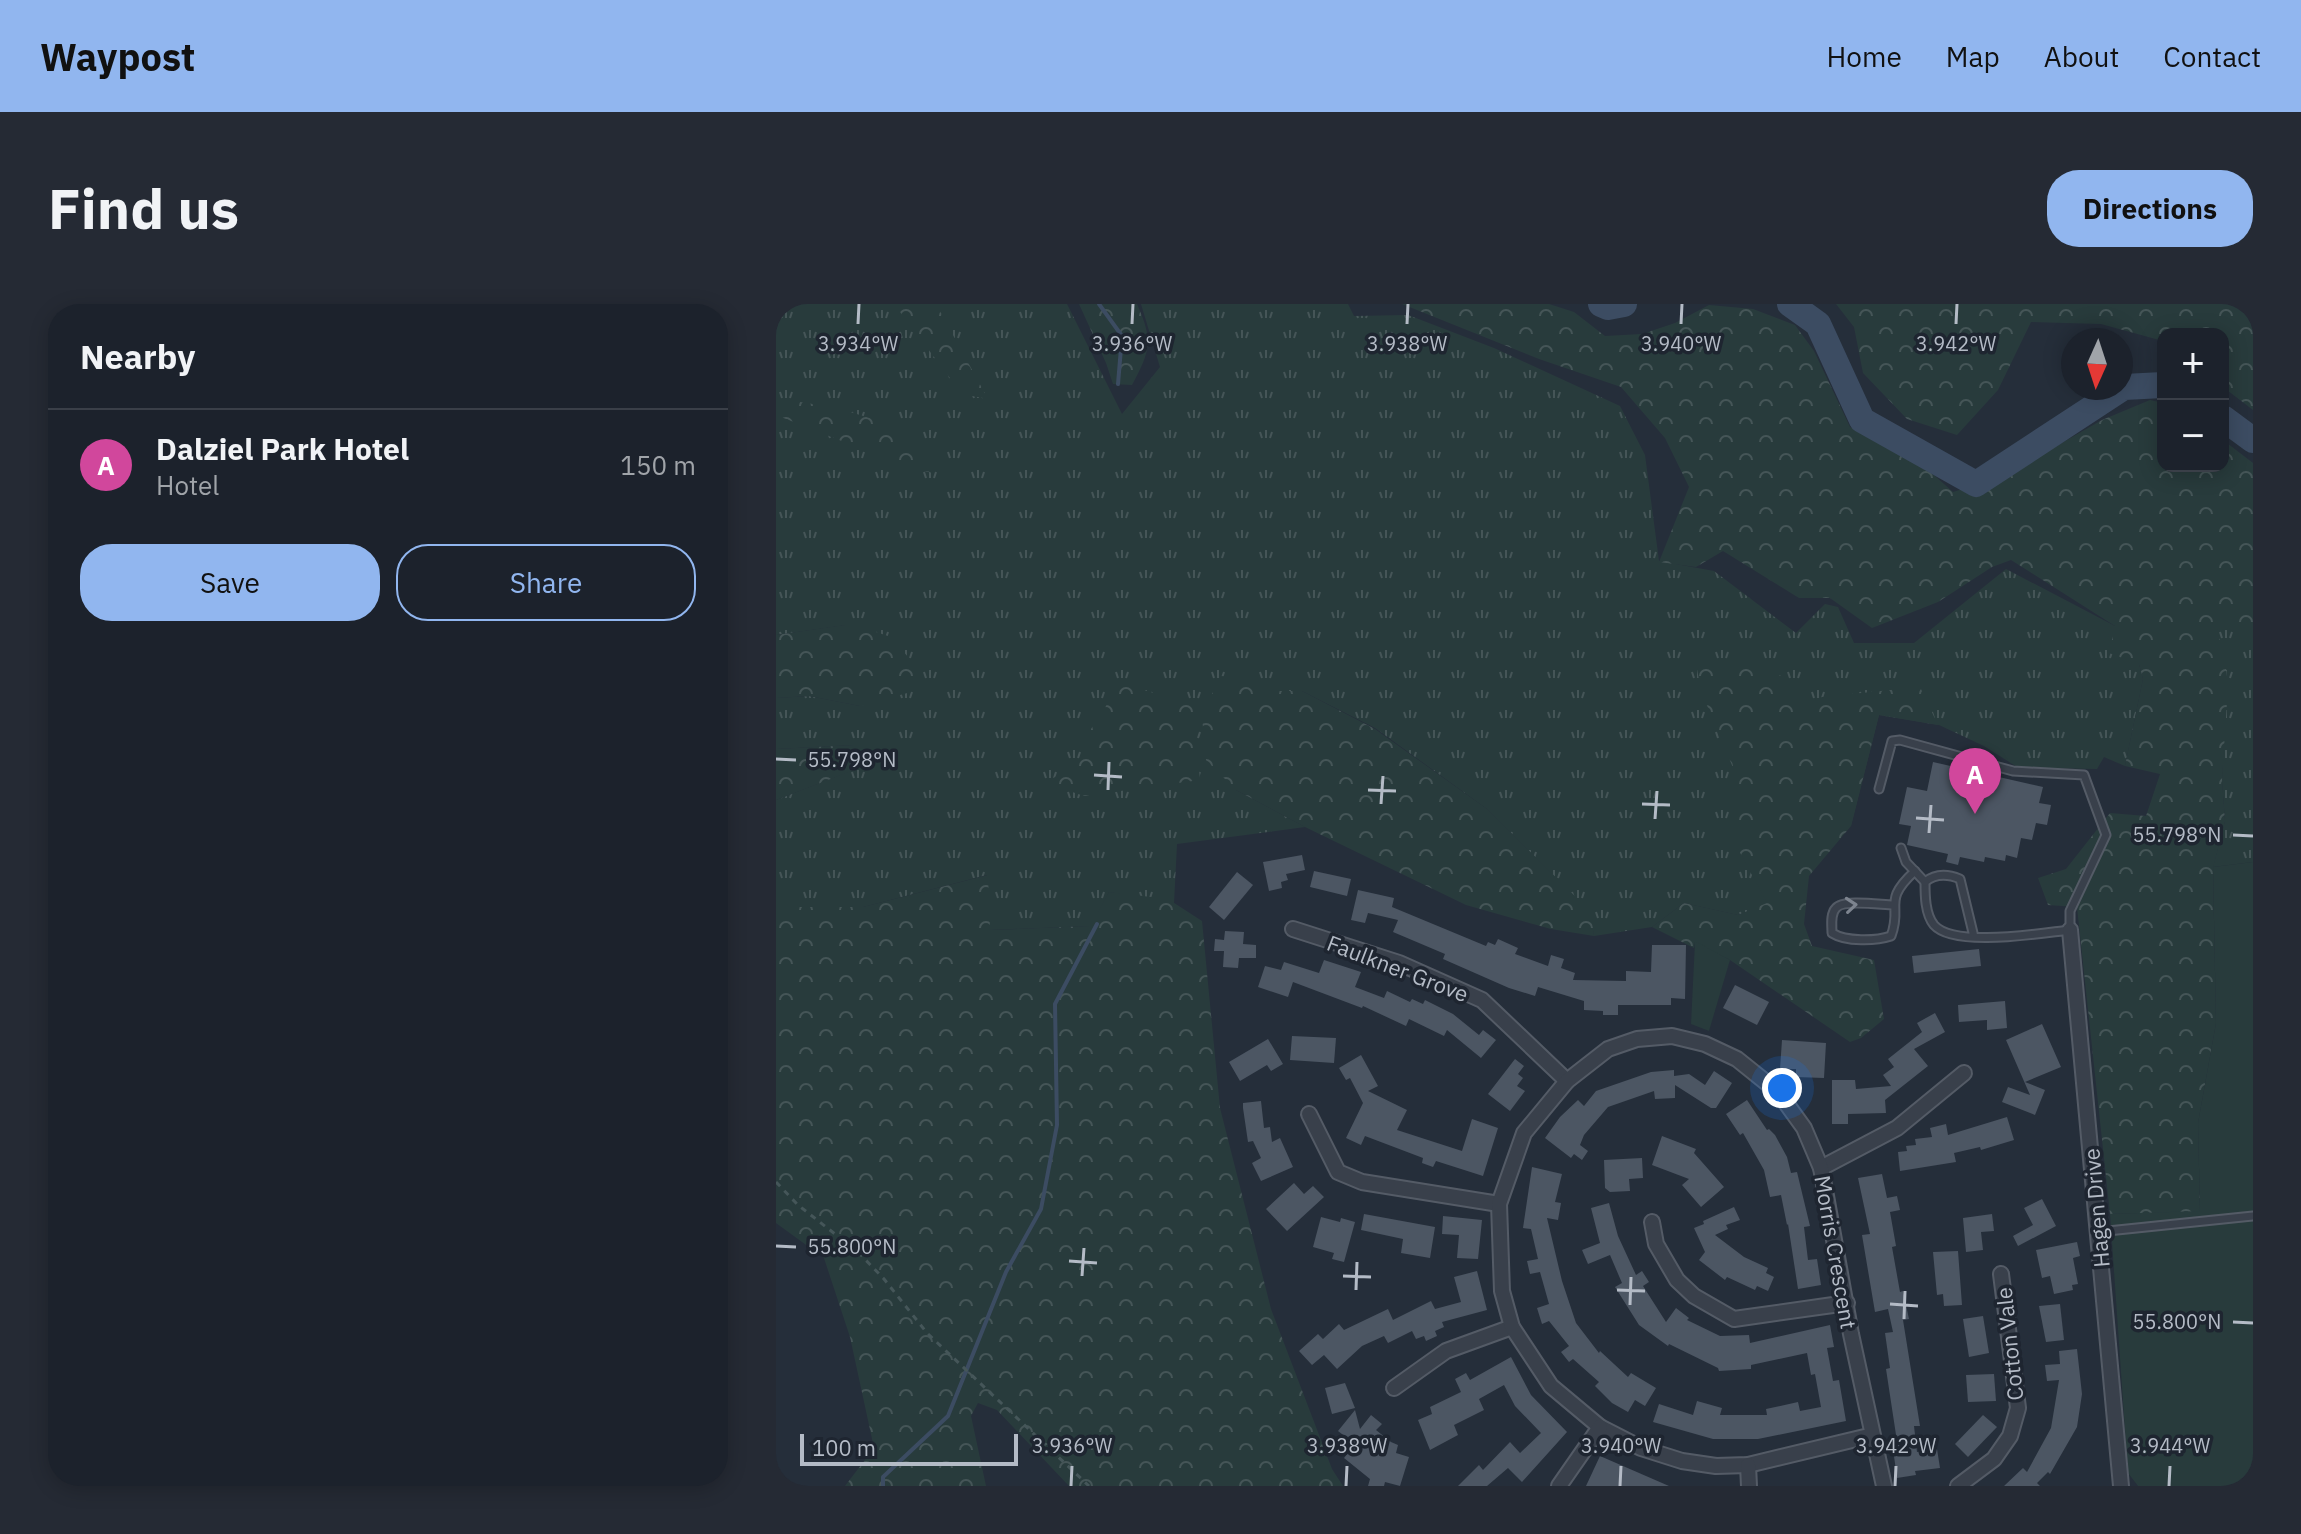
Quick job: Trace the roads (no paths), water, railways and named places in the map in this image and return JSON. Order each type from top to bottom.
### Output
[{"type":"street","name":"Faulkner Grove","points":[[1293,929],[1399,963],[1482,1000],[1567,1081]]},
{"type":"street","name":"Hagen Drive","points":[[2070,930],[2121,1486]]},
{"type":"street","name":"Morris Crescent","points":[[1873,1435],[1748,1465],[1716,1466],[1682,1461],[1641,1448],[1600,1427],[1551,1386],[1512,1327],[1502,1291],[1499,1204],[1524,1133],[1567,1081],[1608,1049],[1637,1039],[1672,1036],[1705,1044],[1737,1059],[1778,1092],[1804,1128],[1821,1168],[1851,1334],[1873,1435],[1884,1486]]},
{"type":"street","points":[[1821,1168],[1897,1128],[1964,1073]]},
{"type":"street","points":[[1309,1114],[1338,1172],[1362,1182],[1499,1204]]},
{"type":"street","points":[[1652,1222],[1656,1244],[1677,1280],[1694,1296],[1734,1319],[1847,1303]]},
{"type":"street","name":"Cotton Vale","points":[[1958,1486],[1994,1459],[2010,1436],[2018,1408],[2001,1274]]},
{"type":"street","points":[[1394,1388],[1446,1351],[1512,1327]]},
{"type":"street","points":[[1559,1486],[1600,1427]]},
{"type":"street","points":[[1748,1465],[1749,1486]]},
{"type":"lane","points":[[1879,789],[1892,741],[1900,740],[2013,771],[2084,775],[2106,835],[2070,911],[2070,930],[1974,937],[1945,933],[1933,924],[1927,910],[1925,882],[1906,862],[1901,848]]},
{"type":"lane","points":[[1893,905],[1843,903],[1836,907],[1833,915],[1832,933],[1839,937],[1881,939],[1891,936],[1893,905],[1899,886],[1915,871]]},
{"type":"lane","points":[[1925,882],[1933,875],[1950,875],[1960,879],[1974,937]]},
{"type":"lane","points":[[2098,1232],[2253,1216]]},
{"type":"waterway","points":[[1099,304],[1122,336],[1118,384]]},
{"type":"waterway","points":[[1601,304],[1608,307],[1624,304]]},
{"type":"waterway","points":[[1790,304],[1818,324],[1862,420],[1976,484],[2124,387],[2157,385]]},
{"type":"waterway","points":[[2229,422],[2253,440]]},
{"type":"waterway","points":[[883,1486],[883,1477],[948,1416],[1006,1272],[1041,1209],[1057,1125],[1055,1004],[1097,924]]},
{"type":"place","name":"Dalziel Park Hotel","points":[[1975,814]]}]
